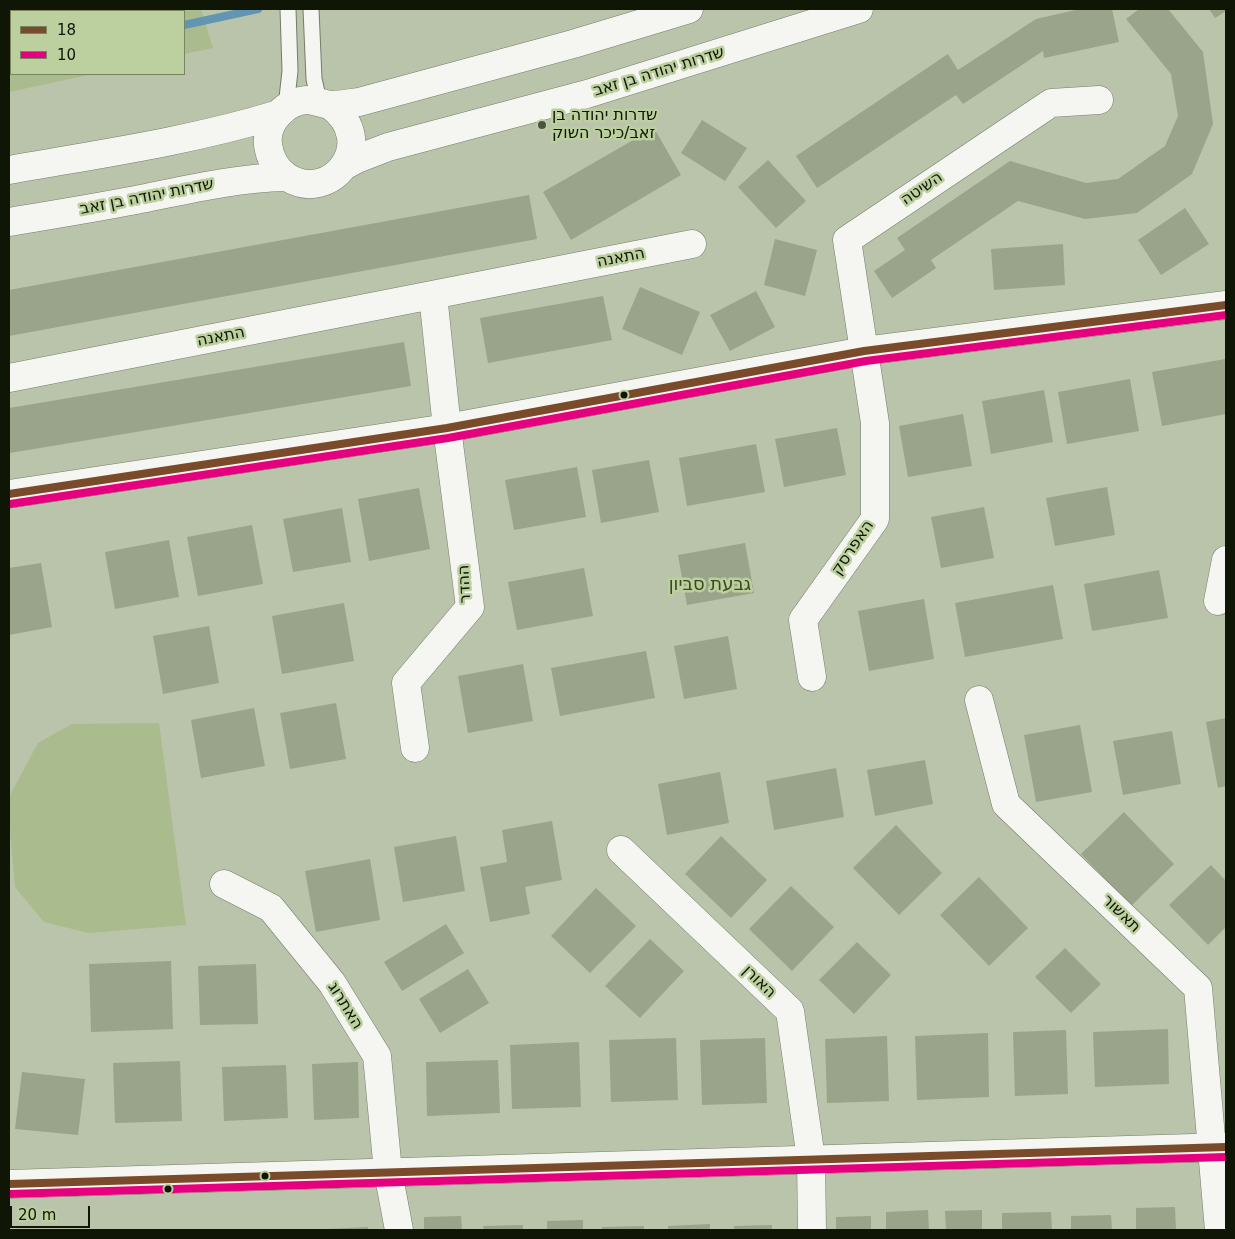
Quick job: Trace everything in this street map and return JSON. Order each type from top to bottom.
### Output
[{"type":"street","points":[[9,170],[102,154],[218,130],[282,110],[296,102],[308,100],[324,103],[358,102],[573,44],[689,9]]},
{"type":"street","name":"שדרות יהודה בן זאב","points":[[344,166],[388,147],[587,94],[859,9]]},
{"type":"street","name":"השיטה","points":[[864,351],[847,240],[1050,103],[1099,100]]},
{"type":"street","points":[[282,110],[271,126],[267,140],[272,161],[286,177],[298,183],[323,182],[335,176],[344,166],[349,156],[351,144],[350,132],[343,117],[324,103]]},
{"type":"street","name":"שדרות יהודה בן זאב","points":[[9,222],[111,205],[228,181],[286,177]]},
{"type":"street","name":"התאנה","points":[[9,378],[692,244]]},
{"type":"street","points":[[433,295],[447,428]]},
{"type":"street","points":[[9,494],[447,428],[864,351],[1226,305]]},
{"type":"street","name":"האפרסק","points":[[812,677],[803,620],[875,519],[875,423],[864,351]]},
{"type":"street","name":"ההדר","points":[[414,748],[406,683],[470,607],[447,428]]},
{"type":"street","points":[[1218,601],[1226,560]]},
{"type":"street","name":"תאשור","points":[[979,700],[1006,804],[1198,988],[1219,1147],[1219,1230]]},
{"type":"street","name":"האורן","points":[[621,850],[790,1011],[811,1159],[812,1230]]},
{"type":"street","name":"האתרוג","points":[[224,884],[271,908],[332,983],[377,1056],[388,1172],[398,1230]]},
{"type":"street","points":[[9,1184],[1219,1147]]},
{"type":"lane","points":[[282,110],[290,71],[288,9]]},
{"type":"lane","points":[[311,9],[314,79],[324,103]]},
{"type":"green space","points":[[9,9],[201,9],[213,48],[185,54],[185,10],[10,10],[10,75],[88,75],[9,92]]},
{"type":"green space","points":[[159,723],[186,925],[89,933],[44,922],[15,887],[9,819],[9,797],[38,743],[72,724]]},
{"type":"building","points":[[1080,9],[1112,9],[1119,42],[1044,58],[1043,51],[963,104],[956,95],[817,188],[796,156],[948,54],[958,70],[1036,19]]},
{"type":"building","points":[[1139,9],[1168,9],[1203,52],[1213,124],[1192,174],[1137,213],[1085,219],[1018,201],[931,260],[936,268],[892,298],[874,271],[905,250],[897,238],[1010,161],[1086,183],[1118,179],[1165,146],[1178,116],[1171,74],[1126,19]]},
{"type":"building","points":[[1209,9],[1226,9],[1226,11],[1215,18]]},
{"type":"building","points":[[702,120],[747,148],[725,181],[681,153]]},
{"type":"building","points":[[654,128],[681,175],[571,240],[543,192]]},
{"type":"building","points":[[768,160],[806,201],[776,228],[738,187]]},
{"type":"building","points":[[529,195],[537,239],[9,336],[9,290]]},
{"type":"building","points":[[1185,208],[1209,244],[1161,275],[1138,240]]},
{"type":"building","points":[[775,239],[817,250],[805,296],[764,285]]},
{"type":"building","points":[[1063,244],[1065,285],[994,290],[991,249]]},
{"type":"building","points":[[640,287],[700,312],[682,355],[622,329]]},
{"type":"building","points":[[756,291],[775,327],[730,351],[710,315]]},
{"type":"building","points":[[603,296],[612,340],[488,363],[480,318]]},
{"type":"building","points":[[404,342],[411,386],[10,453],[9,408]]},
{"type":"building","points":[[1225,359],[1226,414],[1162,426],[1152,372]]},
{"type":"building","points":[[1130,379],[1139,431],[1067,444],[1058,392]]},
{"type":"building","points":[[1044,390],[1053,442],[991,454],[982,401]]},
{"type":"building","points":[[963,414],[972,466],[908,477],[899,426]]},
{"type":"building","points":[[837,428],[846,475],[784,487],[775,439]]},
{"type":"building","points":[[756,444],[765,492],[687,506],[679,458]]},
{"type":"building","points":[[649,460],[659,512],[601,523],[592,470]]},
{"type":"building","points":[[577,467],[586,517],[514,530],[505,480]]},
{"type":"building","points":[[1107,487],[1115,535],[1055,546],[1046,498]]},
{"type":"building","points":[[419,488],[430,549],[369,561],[358,499]]},
{"type":"building","points":[[984,507],[994,558],[941,568],[931,517]]},
{"type":"building","points":[[342,508],[351,562],[293,572],[283,519]]},
{"type":"building","points":[[252,525],[263,584],[198,596],[187,537]]},
{"type":"building","points":[[169,540],[179,597],[115,609],[105,552]]},
{"type":"building","points":[[745,543],[754,593],[687,605],[678,555]]},
{"type":"building","points":[[41,563],[52,627],[9,635],[9,568]]},
{"type":"building","points":[[584,568],[593,616],[517,630],[508,582]]},
{"type":"building","points":[[1159,570],[1168,618],[1092,631],[1084,584]]},
{"type":"building","points":[[1053,585],[1063,639],[965,657],[955,603]]},
{"type":"building","points":[[924,599],[934,659],[869,671],[858,611]]},
{"type":"building","points":[[344,603],[354,661],[282,674],[272,616]]},
{"type":"building","points":[[209,626],[219,683],[163,694],[153,636]]},
{"type":"building","points":[[728,636],[737,689],[684,699],[674,646]]},
{"type":"building","points":[[646,651],[655,698],[560,716],[551,668]]},
{"type":"building","points":[[523,664],[533,721],[468,733],[458,676]]},
{"type":"building","points":[[336,703],[346,759],[290,769],[280,713]]},
{"type":"building","points":[[254,708],[265,766],[201,778],[191,720]]},
{"type":"building","points":[[1226,718],[1226,786],[1218,788],[1206,722]]},
{"type":"building","points":[[1080,725],[1092,792],[1036,802],[1024,735]]},
{"type":"building","points":[[1172,731],[1181,784],[1123,795],[1113,741]]},
{"type":"building","points":[[925,760],[933,804],[875,816],[867,770]]},
{"type":"building","points":[[836,768],[844,817],[774,830],[766,781]]},
{"type":"building","points":[[720,772],[729,823],[667,835],[658,784]]},
{"type":"building","points":[[1124,812],[1174,864],[1131,906],[1081,854]]},
{"type":"building","points":[[552,821],[562,880],[525,887],[530,914],[490,922],[480,867],[507,862],[502,830]]},
{"type":"building","points":[[896,825],[942,873],[899,915],[853,868]]},
{"type":"building","points":[[456,836],[465,891],[403,902],[394,847]]},
{"type":"building","points":[[721,836],[767,880],[731,918],[685,874]]},
{"type":"building","points":[[370,859],[380,920],[316,932],[305,871]]},
{"type":"building","points":[[1211,865],[1226,881],[1226,927],[1208,945],[1169,905]]},
{"type":"building","points":[[979,877],[1028,928],[989,966],[940,915]]},
{"type":"building","points":[[791,886],[834,927],[792,971],[749,929]]},
{"type":"building","points":[[596,888],[636,926],[590,973],[551,936]]},
{"type":"building","points":[[446,924],[464,953],[402,991],[384,962]]},
{"type":"building","points":[[650,939],[684,971],[640,1018],[605,986]]},
{"type":"building","points":[[857,942],[891,975],[854,1014],[819,980]]},
{"type":"building","points":[[1065,948],[1101,984],[1071,1013],[1035,977]]},
{"type":"building","points":[[171,961],[173,1029],[91,1032],[89,964]]},
{"type":"building","points":[[256,964],[258,1024],[200,1025],[198,966]]},
{"type":"building","points":[[468,969],[489,1003],[440,1033],[419,999]]},
{"type":"building","points":[[1168,1029],[1169,1084],[1095,1087],[1093,1032]]},
{"type":"building","points":[[1066,1030],[1068,1094],[1015,1096],[1013,1032]]},
{"type":"building","points":[[988,1033],[989,1097],[917,1100],[915,1036]]},
{"type":"building","points":[[887,1036],[889,1101],[827,1103],[825,1039]]},
{"type":"building","points":[[676,1038],[678,1100],[611,1102],[609,1040]]},
{"type":"building","points":[[765,1038],[767,1103],[702,1105],[700,1040]]},
{"type":"building","points":[[579,1042],[581,1107],[512,1109],[510,1045]]},
{"type":"building","points":[[498,1060],[500,1113],[427,1116],[426,1062]]},
{"type":"building","points":[[180,1061],[182,1121],[115,1123],[113,1063]]},
{"type":"building","points":[[358,1062],[359,1118],[314,1120],[312,1064]]},
{"type":"building","points":[[286,1065],[288,1118],[224,1121],[222,1067]]},
{"type":"building","points":[[22,1072],[85,1079],[78,1135],[15,1129]]},
{"type":"building","points":[[1175,1207],[1176,1230],[1136,1230],[1136,1208]]},
{"type":"building","points":[[928,1210],[929,1230],[886,1230],[886,1212]]},
{"type":"building","points":[[982,1210],[982,1230],[946,1230],[945,1211]]},
{"type":"building","points":[[1051,1212],[1052,1230],[1002,1230],[1002,1213]]},
{"type":"building","points":[[1111,1215],[1112,1230],[1071,1230],[1071,1216]]},
{"type":"building","points":[[461,1216],[462,1230],[424,1230],[424,1217]]},
{"type":"building","points":[[871,1216],[871,1230],[836,1230],[836,1217]]},
{"type":"building","points":[[583,1220],[583,1230],[547,1230],[547,1221]]},
{"type":"building","points":[[710,1224],[710,1230],[668,1230],[668,1226]]},
{"type":"building","points":[[523,1225],[523,1230],[484,1230],[483,1226]]},
{"type":"building","points":[[772,1225],[772,1230],[734,1230],[734,1226]]},
{"type":"building","points":[[644,1226],[644,1230],[602,1230],[602,1227]]},
{"type":"building","points":[[368,1227],[368,1230],[326,1230],[326,1229]]},
{"type":"waterway","points":[[185,25],[258,9]]},
{"type":"transit line","name":"18","points":[[9,494],[447,428],[864,351],[1226,305]]},
{"type":"transit line","name":"10","points":[[10,504],[448,438],[866,361],[1226,315]]},
{"type":"transit line","name":"18","points":[[9,1184],[1226,1147]]},
{"type":"transit line","name":"10","points":[[9,1194],[1226,1157]]},
{"type":"place","name":"שדרות יהודה בן זאב/כיכר השוק","points":[[542,125]]},
{"type":"district","name":"גבעת סביון","points":[[710,585]]}]
